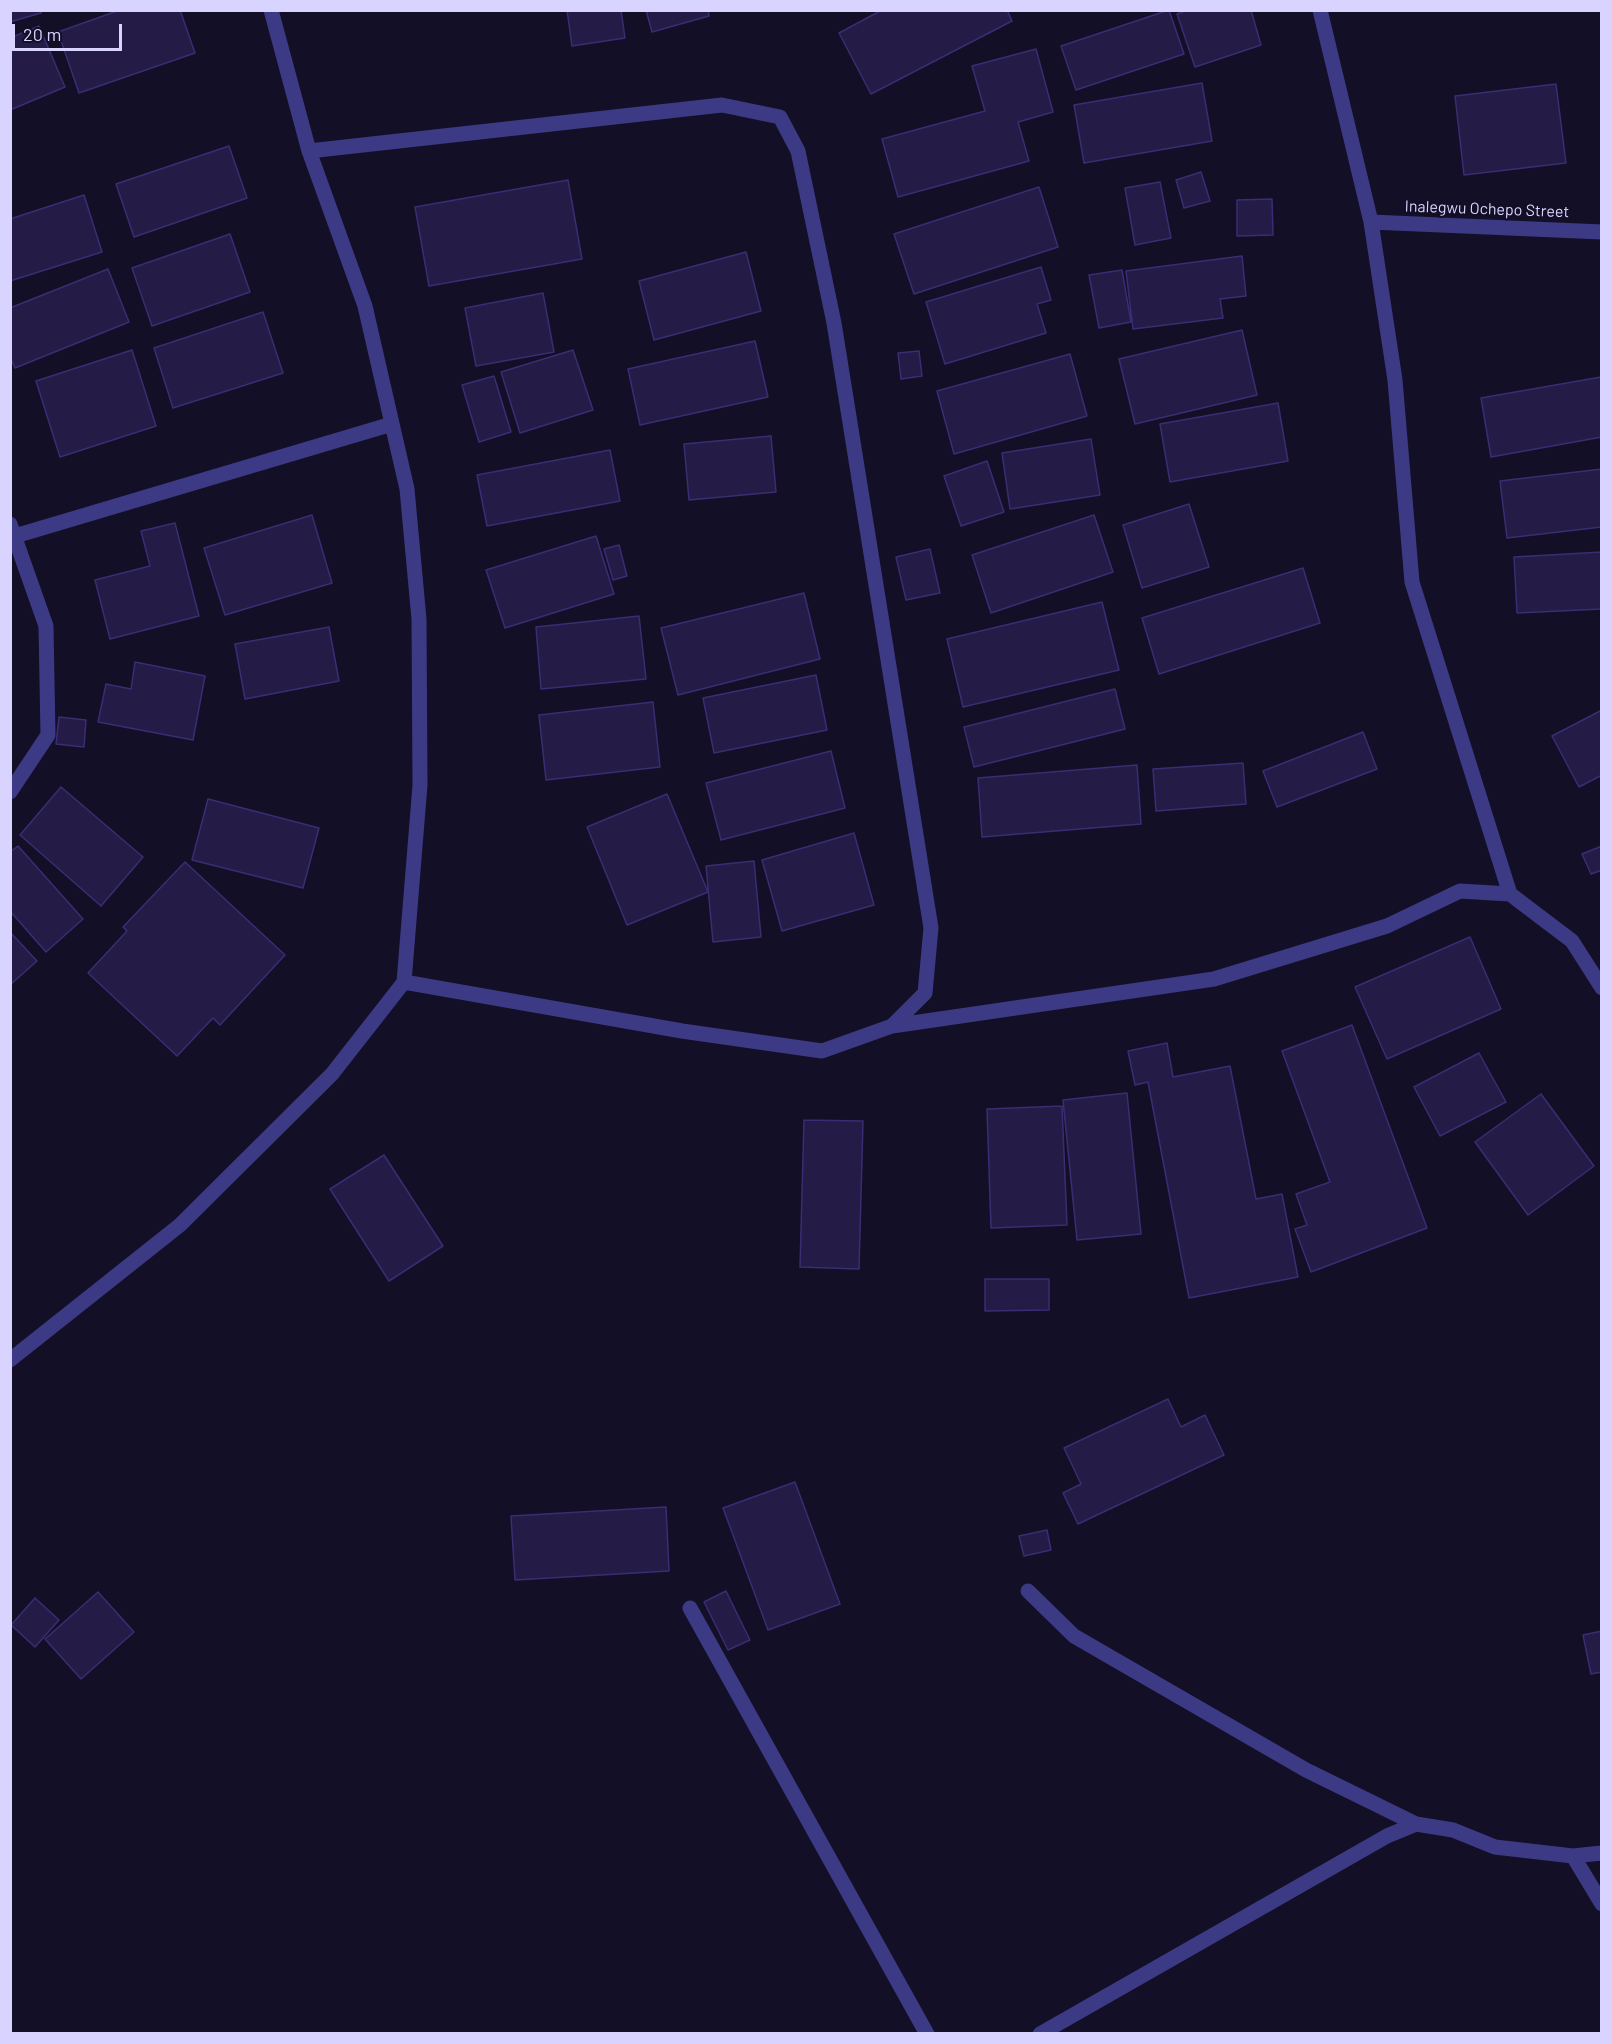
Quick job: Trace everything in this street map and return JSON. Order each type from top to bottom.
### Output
[{"type":"street","points":[[10,1360],[180,1225],[332,1074],[404,982],[420,784],[419,619],[407,489],[365,306],[309,151],[271,10]]},
{"type":"street","points":[[1320,10],[1371,222],[1395,380],[1412,582],[1510,894]]},
{"type":"street","points":[[309,151],[722,105],[780,117],[798,151],[834,322],[932,928],[925,993],[892,1026]]},
{"type":"street","name":"Inalegwu Ochepo Street","points":[[1371,222],[1602,232]]},
{"type":"street","points":[[10,792],[48,735],[46,626],[13,530],[392,424]]},
{"type":"street","points":[[404,982],[682,1031],[822,1051],[892,1026],[1214,979],[1387,926],[1460,891],[1510,894],[1572,941],[1602,987]]},
{"type":"street","points":[[1028,1591],[1074,1636],[1306,1770],[1416,1824],[1453,1830],[1495,1847],[1573,1856],[1602,1853]]},
{"type":"street","points":[[690,1608],[927,2034]]},
{"type":"street","points":[[1040,2034],[1387,1836],[1416,1824]]},
{"type":"street","points":[[1573,1856],[1602,1904]]},
{"type":"building","points":[[10,10],[40,10],[41,13],[10,22]]},
{"type":"building","points":[[120,10],[180,10],[195,53],[79,93],[58,32]]},
{"type":"building","points":[[567,10],[621,10],[625,38],[572,46]]},
{"type":"building","points":[[646,10],[708,10],[709,16],[652,32]]},
{"type":"building","points":[[882,10],[1007,10],[1012,21],[871,94],[839,33]]},
{"type":"building","points":[[1169,10],[1184,54],[1076,90],[1061,46]]},
{"type":"building","points":[[1188,10],[1251,10],[1261,45],[1195,67],[1177,14]]},
{"type":"building","points":[[39,26],[65,87],[10,110],[10,38]]},
{"type":"building","points":[[1036,49],[1053,112],[1018,122],[1029,161],[898,197],[882,139],[985,111],[972,66]]},
{"type":"building","points":[[1202,83],[1212,141],[1084,163],[1074,105]]},
{"type":"building","points":[[1556,84],[1566,163],[1464,175],[1455,96]]},
{"type":"building","points":[[229,146],[247,198],[134,237],[116,184]]},
{"type":"building","points":[[1201,172],[1210,201],[1184,208],[1176,180]]},
{"type":"building","points":[[568,180],[582,259],[429,286],[415,207]]},
{"type":"building","points":[[1160,182],[1171,238],[1135,245],[1125,188]]},
{"type":"building","points":[[1039,187],[1058,247],[914,294],[894,234]]},
{"type":"building","points":[[84,195],[102,252],[10,281],[10,219]]},
{"type":"building","points":[[1272,199],[1273,235],[1237,236],[1237,200]]},
{"type":"building","points":[[230,234],[250,292],[152,326],[132,268]]},
{"type":"building","points":[[746,252],[761,311],[654,340],[639,281]]},
{"type":"building","points":[[1242,256],[1246,296],[1220,299],[1223,318],[1133,329],[1126,271]]},
{"type":"building","points":[[1041,267],[1051,300],[1037,304],[1046,333],[945,364],[926,302]]},
{"type":"building","points":[[108,269],[129,322],[15,368],[10,357],[10,308]]},
{"type":"building","points":[[1122,270],[1131,322],[1099,328],[1089,275]]},
{"type":"building","points":[[543,293],[554,352],[476,366],[465,308]]},
{"type":"building","points":[[263,312],[283,373],[173,408],[154,348]]},
{"type":"building","points":[[1242,330],[1257,395],[1135,424],[1119,359]]},
{"type":"building","points":[[755,341],[768,397],[640,425],[628,369]]},
{"type":"building","points":[[132,350],[156,426],[60,457],[36,381]]},
{"type":"building","points":[[573,350],[593,410],[520,433],[501,372]]},
{"type":"building","points":[[919,351],[922,376],[901,379],[898,353]]},
{"type":"building","points":[[1070,354],[1087,416],[954,454],[937,391]]},
{"type":"building","points":[[494,376],[511,432],[479,442],[462,385]]},
{"type":"building","points":[[1601,377],[1602,437],[1491,457],[1481,398]]},
{"type":"building","points":[[1278,403],[1288,461],[1170,482],[1160,424]]},
{"type":"building","points":[[771,436],[776,492],[689,500],[684,444]]},
{"type":"building","points":[[1091,439],[1100,495],[1010,509],[1002,453]]},
{"type":"building","points":[[610,450],[620,501],[487,526],[477,475]]},
{"type":"building","points":[[987,461],[1004,512],[961,526],[944,476]]},
{"type":"building","points":[[1602,469],[1602,527],[1507,538],[1500,481]]},
{"type":"building","points":[[1189,504],[1209,567],[1142,588],[1123,525]]},
{"type":"building","points":[[312,515],[332,583],[225,615],[204,548]]},
{"type":"building","points":[[1094,515],[1113,572],[991,613],[972,555]]},
{"type":"building","points":[[175,523],[199,616],[110,639],[95,580],[150,566],[141,531]]},
{"type":"building","points":[[596,536],[614,594],[505,628],[486,570]]},
{"type":"building","points":[[619,545],[627,576],[613,580],[604,549]]},
{"type":"building","points":[[930,549],[940,593],[906,600],[896,557]]},
{"type":"building","points":[[1602,552],[1602,609],[1517,613],[1514,557]]},
{"type":"building","points":[[1303,568],[1320,623],[1159,674],[1142,618]]},
{"type":"building","points":[[804,593],[820,659],[678,695],[661,628]]},
{"type":"building","points":[[1102,602],[1119,670],[963,707],[947,639]]},
{"type":"building","points":[[639,616],[646,679],[541,689],[536,627]]},
{"type":"building","points":[[329,627],[339,681],[245,699],[235,644]]},
{"type":"building","points":[[135,662],[205,676],[193,740],[98,722],[106,684],[131,689]]},
{"type":"building","points":[[816,675],[827,730],[714,753],[703,698]]},
{"type":"building","points":[[1115,689],[1125,729],[974,767],[964,727]]},
{"type":"building","points":[[653,702],[660,767],[546,780],[539,715]]},
{"type":"building","points":[[1602,710],[1602,775],[1579,787],[1552,736]]},
{"type":"building","points":[[59,717],[86,720],[84,747],[56,744]]},
{"type":"building","points":[[1363,732],[1377,769],[1277,807],[1263,771]]},
{"type":"building","points":[[831,751],[845,808],[721,840],[706,783]]},
{"type":"building","points":[[1243,763],[1246,804],[1156,811],[1153,769]]},
{"type":"building","points":[[1137,765],[1141,824],[982,837],[978,778]]},
{"type":"building","points":[[61,787],[143,857],[101,906],[20,835]]},
{"type":"building","points":[[667,794],[708,892],[627,925],[587,827]]},
{"type":"building","points":[[208,799],[319,828],[303,888],[192,860]]},
{"type":"building","points":[[854,833],[874,905],[782,931],[762,860]]},
{"type":"building","points":[[18,846],[83,919],[46,952],[10,911],[10,852]]},
{"type":"building","points":[[1602,846],[1602,870],[1591,874],[1582,854]]},
{"type":"building","points":[[754,861],[761,937],[713,942],[706,866]]},
{"type":"building","points":[[185,862],[285,955],[220,1025],[213,1018],[177,1056],[88,973],[127,931],[123,927]]},
{"type":"building","points":[[10,932],[37,961],[10,985]]},
{"type":"building","points":[[1470,937],[1501,1009],[1387,1059],[1355,987]]},
{"type":"building","points":[[1352,1025],[1427,1228],[1311,1272],[1295,1229],[1307,1225],[1296,1194],[1330,1182],[1282,1051]]},
{"type":"building","points":[[1167,1043],[1173,1077],[1230,1066],[1256,1199],[1282,1194],[1298,1277],[1189,1298],[1148,1082],[1135,1085],[1128,1051]]},
{"type":"building","points":[[1479,1053],[1506,1102],[1440,1136],[1414,1087]]},
{"type":"building","points":[[1127,1093],[1141,1234],[1077,1240],[1063,1100]]},
{"type":"building","points":[[1541,1094],[1594,1166],[1528,1215],[1475,1142]]},
{"type":"building","points":[[1062,1106],[1067,1225],[991,1228],[987,1109]]},
{"type":"building","points":[[804,1120],[863,1121],[859,1269],[800,1267]]},
{"type":"building","points":[[384,1155],[443,1246],[389,1281],[330,1189]]},
{"type":"building","points":[[985,1279],[1049,1279],[1049,1310],[985,1311]]},
{"type":"building","points":[[1168,1399],[1181,1427],[1205,1415],[1224,1455],[1078,1524],[1063,1493],[1081,1484],[1064,1448]]},
{"type":"building","points":[[795,1482],[840,1604],[768,1630],[723,1508]]},
{"type":"building","points":[[666,1507],[669,1571],[515,1580],[511,1516]]},
{"type":"building","points":[[1047,1530],[1051,1550],[1024,1556],[1019,1536]]},
{"type":"building","points":[[726,1591],[750,1640],[728,1650],[704,1602]]},
{"type":"building","points":[[98,1592],[134,1632],[81,1679],[45,1639]]},
{"type":"building","points":[[35,1598],[59,1620],[35,1647],[11,1625]]},
{"type":"building","points":[[1602,1631],[1602,1672],[1591,1674],[1583,1635]]}]
